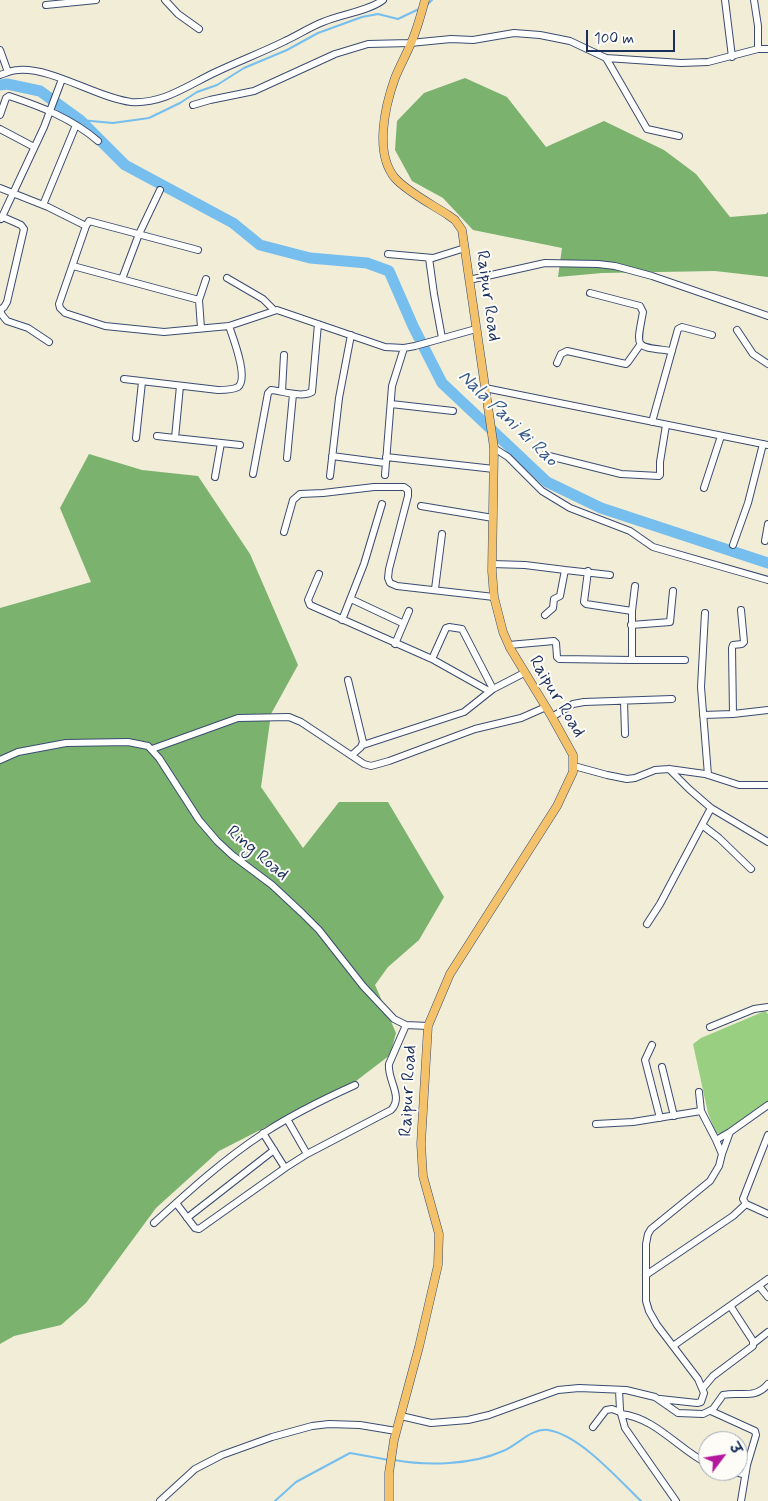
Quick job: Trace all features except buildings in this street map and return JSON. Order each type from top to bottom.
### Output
[{"type":"main road","name":"Raipur Road","points":[[388,1501],[389,1473],[394,1440],[438,1265],[439,1234],[423,1176],[421,1144],[428,1026],[450,974],[557,806],[570,780],[574,766],[569,748],[508,645],[494,597],[492,564],[493,445],[462,230],[455,220],[403,185],[392,174],[383,146],[387,110],[395,79],[415,35],[425,0]]},
{"type":"street","points":[[46,5],[96,0]]},
{"type":"street","points":[[165,0],[178,14],[199,29]]},
{"type":"street","points":[[0,75],[20,69],[124,100],[142,102],[159,99],[182,90],[215,72],[323,22],[345,13],[374,6],[383,0]]},
{"type":"street","points":[[725,0],[732,56]]},
{"type":"street","points":[[754,0],[758,26],[758,49]]},
{"type":"street","points":[[193,105],[254,91],[318,61],[351,48],[368,44],[410,43],[451,39],[474,40],[514,33],[540,35],[570,41],[606,58],[681,63],[708,62],[758,49],[768,49]]},
{"type":"street","points":[[0,50],[8,72]]},
{"type":"street","points":[[606,58],[647,129],[679,136]]},
{"type":"street","points":[[49,342],[28,328],[7,321],[0,310],[7,302],[24,229],[21,225],[1,219],[34,148],[62,80]]},
{"type":"street","points":[[0,115],[8,96],[51,108],[98,141]]},
{"type":"street","points":[[43,205],[76,125]]},
{"type":"street","points":[[0,129],[34,148]]},
{"type":"street","points":[[0,188],[43,205],[86,226]]},
{"type":"street","points":[[122,279],[139,234],[160,190]]},
{"type":"street","points":[[198,250],[91,221],[88,222],[59,304],[62,312],[114,328],[164,332],[229,326],[274,310],[280,310],[385,347],[404,348],[476,329]]},
{"type":"street","points":[[388,254],[429,258],[465,248]]},
{"type":"street","points":[[429,258],[442,338]]},
{"type":"street","points":[[469,280],[545,263],[615,266],[652,276],[768,316]]},
{"type":"street","points":[[73,266],[199,300]]},
{"type":"street","points":[[227,278],[263,299],[274,310]]},
{"type":"street","points":[[201,328],[199,300],[206,279]]},
{"type":"street","points":[[590,293],[641,308],[643,312],[638,340],[640,345],[644,348],[672,351]]},
{"type":"street","points":[[253,474],[267,396],[271,390],[293,394],[308,394],[312,392],[318,324]]},
{"type":"street","points":[[124,379],[228,390],[240,384],[241,368],[229,326]]},
{"type":"street","points":[[652,422],[678,329],[680,327],[712,335]]},
{"type":"street","points":[[737,330],[753,354],[768,364]]},
{"type":"street","points":[[330,476],[339,398],[351,335]]},
{"type":"street","points":[[557,363],[561,354],[566,351],[627,363],[640,345]]},
{"type":"street","points":[[385,475],[394,377],[404,348]]},
{"type":"street","points":[[282,392],[284,355]]},
{"type":"street","points":[[136,438],[142,382]]},
{"type":"street","points":[[175,438],[180,386]]},
{"type":"street","points":[[485,388],[766,444]]},
{"type":"street","points":[[288,458],[293,394]]},
{"type":"street","points":[[391,404],[452,411]]},
{"type":"street","points":[[545,456],[621,474],[658,476],[660,475],[660,462],[666,425]]},
{"type":"street","points":[[157,436],[240,445]]},
{"type":"street","points":[[704,488],[721,436]]},
{"type":"street","points":[[733,545],[768,437]]},
{"type":"street","points":[[215,477],[221,443]]},
{"type":"street","points":[[493,445],[508,457],[542,491],[570,508],[634,533],[653,547],[768,580]]},
{"type":"street","points":[[332,456],[494,470]]},
{"type":"street","points":[[284,532],[293,500],[300,494],[374,487],[404,487],[408,492],[407,502],[388,580],[397,586],[494,597]]},
{"type":"street","points":[[342,620],[364,564],[382,504]]},
{"type":"street","points":[[421,506],[493,518]]},
{"type":"street","points":[[765,541],[768,524]]},
{"type":"street","points":[[435,589],[442,534]]},
{"type":"street","points":[[492,564],[526,565],[610,575]]},
{"type":"street","points":[[545,615],[553,608],[555,598],[560,596],[565,570]]},
{"type":"street","points":[[588,571],[585,603],[632,610]]},
{"type":"street","points":[[320,574],[308,600],[310,605],[432,659],[491,690]]},
{"type":"street","points":[[632,660],[631,625],[635,586]]},
{"type":"street","points":[[631,625],[670,622],[673,591]]},
{"type":"street","points":[[351,599],[402,623]]},
{"type":"street","points":[[733,714],[732,648],[734,644],[742,644],[744,642],[741,610]]},
{"type":"street","points":[[395,644],[402,623],[409,611]]},
{"type":"street","points":[[705,613],[701,688],[708,775]]},
{"type":"street","points":[[432,659],[444,630],[449,627],[460,628],[466,634],[491,690]]},
{"type":"street","points":[[508,645],[554,641],[559,659],[685,660]]},
{"type":"street","points":[[352,755],[363,745],[460,714],[471,708],[491,690],[524,673]]},
{"type":"street","points":[[348,680],[363,745]]},
{"type":"street","points":[[552,717],[573,704],[595,701],[672,699]]},
{"type":"street","points":[[624,701],[625,734]]},
{"type":"street","points":[[0,760],[18,752],[66,743],[128,742],[141,743],[152,749],[238,718],[288,717],[297,720],[364,764],[377,765],[475,728],[521,718],[546,707]]},
{"type":"street","points":[[703,715],[768,710]]},
{"type":"street","name":"Ring Road","points":[[152,749],[199,820],[217,842],[272,885],[302,912],[374,998],[394,1019],[406,1025]]},
{"type":"street","points":[[574,766],[607,776],[627,779],[655,770],[669,769],[688,770],[739,785],[768,785]]},
{"type":"street","points":[[669,769],[711,808],[768,842]]},
{"type":"street","points":[[647,924],[660,904],[711,808]]},
{"type":"street","points":[[702,826],[719,838],[751,868]]},
{"type":"street","points":[[710,1028],[754,1010],[768,1007]]},
{"type":"street","points":[[176,1203],[195,1228],[199,1229],[307,1154],[390,1110],[394,1107],[396,1098],[388,1070],[389,1064],[406,1025],[428,1026]]},
{"type":"street","points":[[652,1046],[646,1060],[660,1118]]},
{"type":"street","points":[[662,1067],[674,1116]]},
{"type":"street","points":[[154,1223],[221,1164],[263,1133],[355,1085]]},
{"type":"street","points":[[698,1092],[701,1111],[722,1154]]},
{"type":"street","points":[[716,1140],[768,1105]]},
{"type":"street","points":[[762,1109],[768,1114]]},
{"type":"street","points":[[596,1124],[633,1122],[701,1111]]},
{"type":"street","points":[[287,1119],[307,1154]]},
{"type":"street","points":[[401,1416],[431,1423],[448,1423],[489,1415],[558,1390],[579,1388],[619,1390],[660,1399],[701,1402],[703,1388],[656,1325],[649,1311],[646,1301],[646,1244],[648,1234],[662,1219],[694,1196],[710,1181],[719,1166],[730,1132]]},
{"type":"street","points":[[263,1133],[285,1168]]},
{"type":"street","points":[[768,1135],[743,1197],[743,1201],[746,1204],[768,1214]]},
{"type":"street","points":[[188,1218],[274,1150]]},
{"type":"street","points":[[646,1275],[733,1216],[746,1204]]},
{"type":"street","points":[[673,1346],[768,1280]]},
{"type":"street","points":[[760,1286],[768,1297]]},
{"type":"street","points":[[731,1307],[754,1343]]},
{"type":"street","points":[[703,1388],[713,1376],[750,1350],[754,1343],[768,1332]]},
{"type":"street","points":[[660,1399],[678,1413],[703,1414],[710,1411],[723,1395],[755,1394],[761,1392],[768,1384]]},
{"type":"street","points":[[619,1390],[621,1413],[627,1431],[676,1501]]},
{"type":"street","points":[[593,1427],[606,1410],[633,1416],[655,1426],[698,1458]]},
{"type":"street","points":[[710,1411],[755,1431],[756,1435],[748,1464]]},
{"type":"street","points":[[160,1501],[195,1469],[222,1455],[272,1436],[312,1426],[329,1424],[360,1425],[396,1431]]},
{"type":"street","points":[[741,1501],[744,1481]]},
{"type":"green space","points":[[465,78],[507,97],[546,147],[604,121],[664,150],[696,174],[730,217],[766,214],[768,212],[768,277],[715,271],[602,273],[558,277],[562,248],[473,230],[443,198],[412,181],[395,150],[397,121],[424,93]]},
{"type":"green space","points":[[89,454],[142,470],[198,476],[250,554],[298,665],[271,714],[261,787],[303,848],[339,802],[388,802],[444,897],[419,940],[388,967],[375,985],[396,1033],[390,1055],[356,1081],[219,1151],[156,1208],[86,1303],[61,1325],[14,1336],[0,1344],[0,608],[91,582],[60,508]]},
{"type":"green space","points":[[765,1011],[768,1014],[768,1102],[725,1132],[716,1134],[708,1113],[693,1044],[701,1038]]},
{"type":"waterway","points":[[427,5],[432,0]]},
{"type":"waterway","points":[[80,120],[113,123],[149,118],[180,103],[197,92],[217,85],[244,68],[287,50],[318,33],[362,17],[378,14],[398,19],[421,8]]},
{"type":"waterway","name":"Nala Pani ki Rao","points":[[0,85],[7,84],[40,91],[80,120],[125,165],[233,223],[260,245],[310,258],[367,263],[389,271],[413,326],[442,383],[547,482],[601,508],[768,563]]},
{"type":"waterway","points":[[394,1460],[421,1463],[464,1462],[491,1456],[509,1448],[530,1434],[548,1430],[573,1440],[585,1449],[610,1470],[641,1501]]},
{"type":"waterway","points":[[275,1501],[296,1482],[350,1453],[389,1460]]}]
